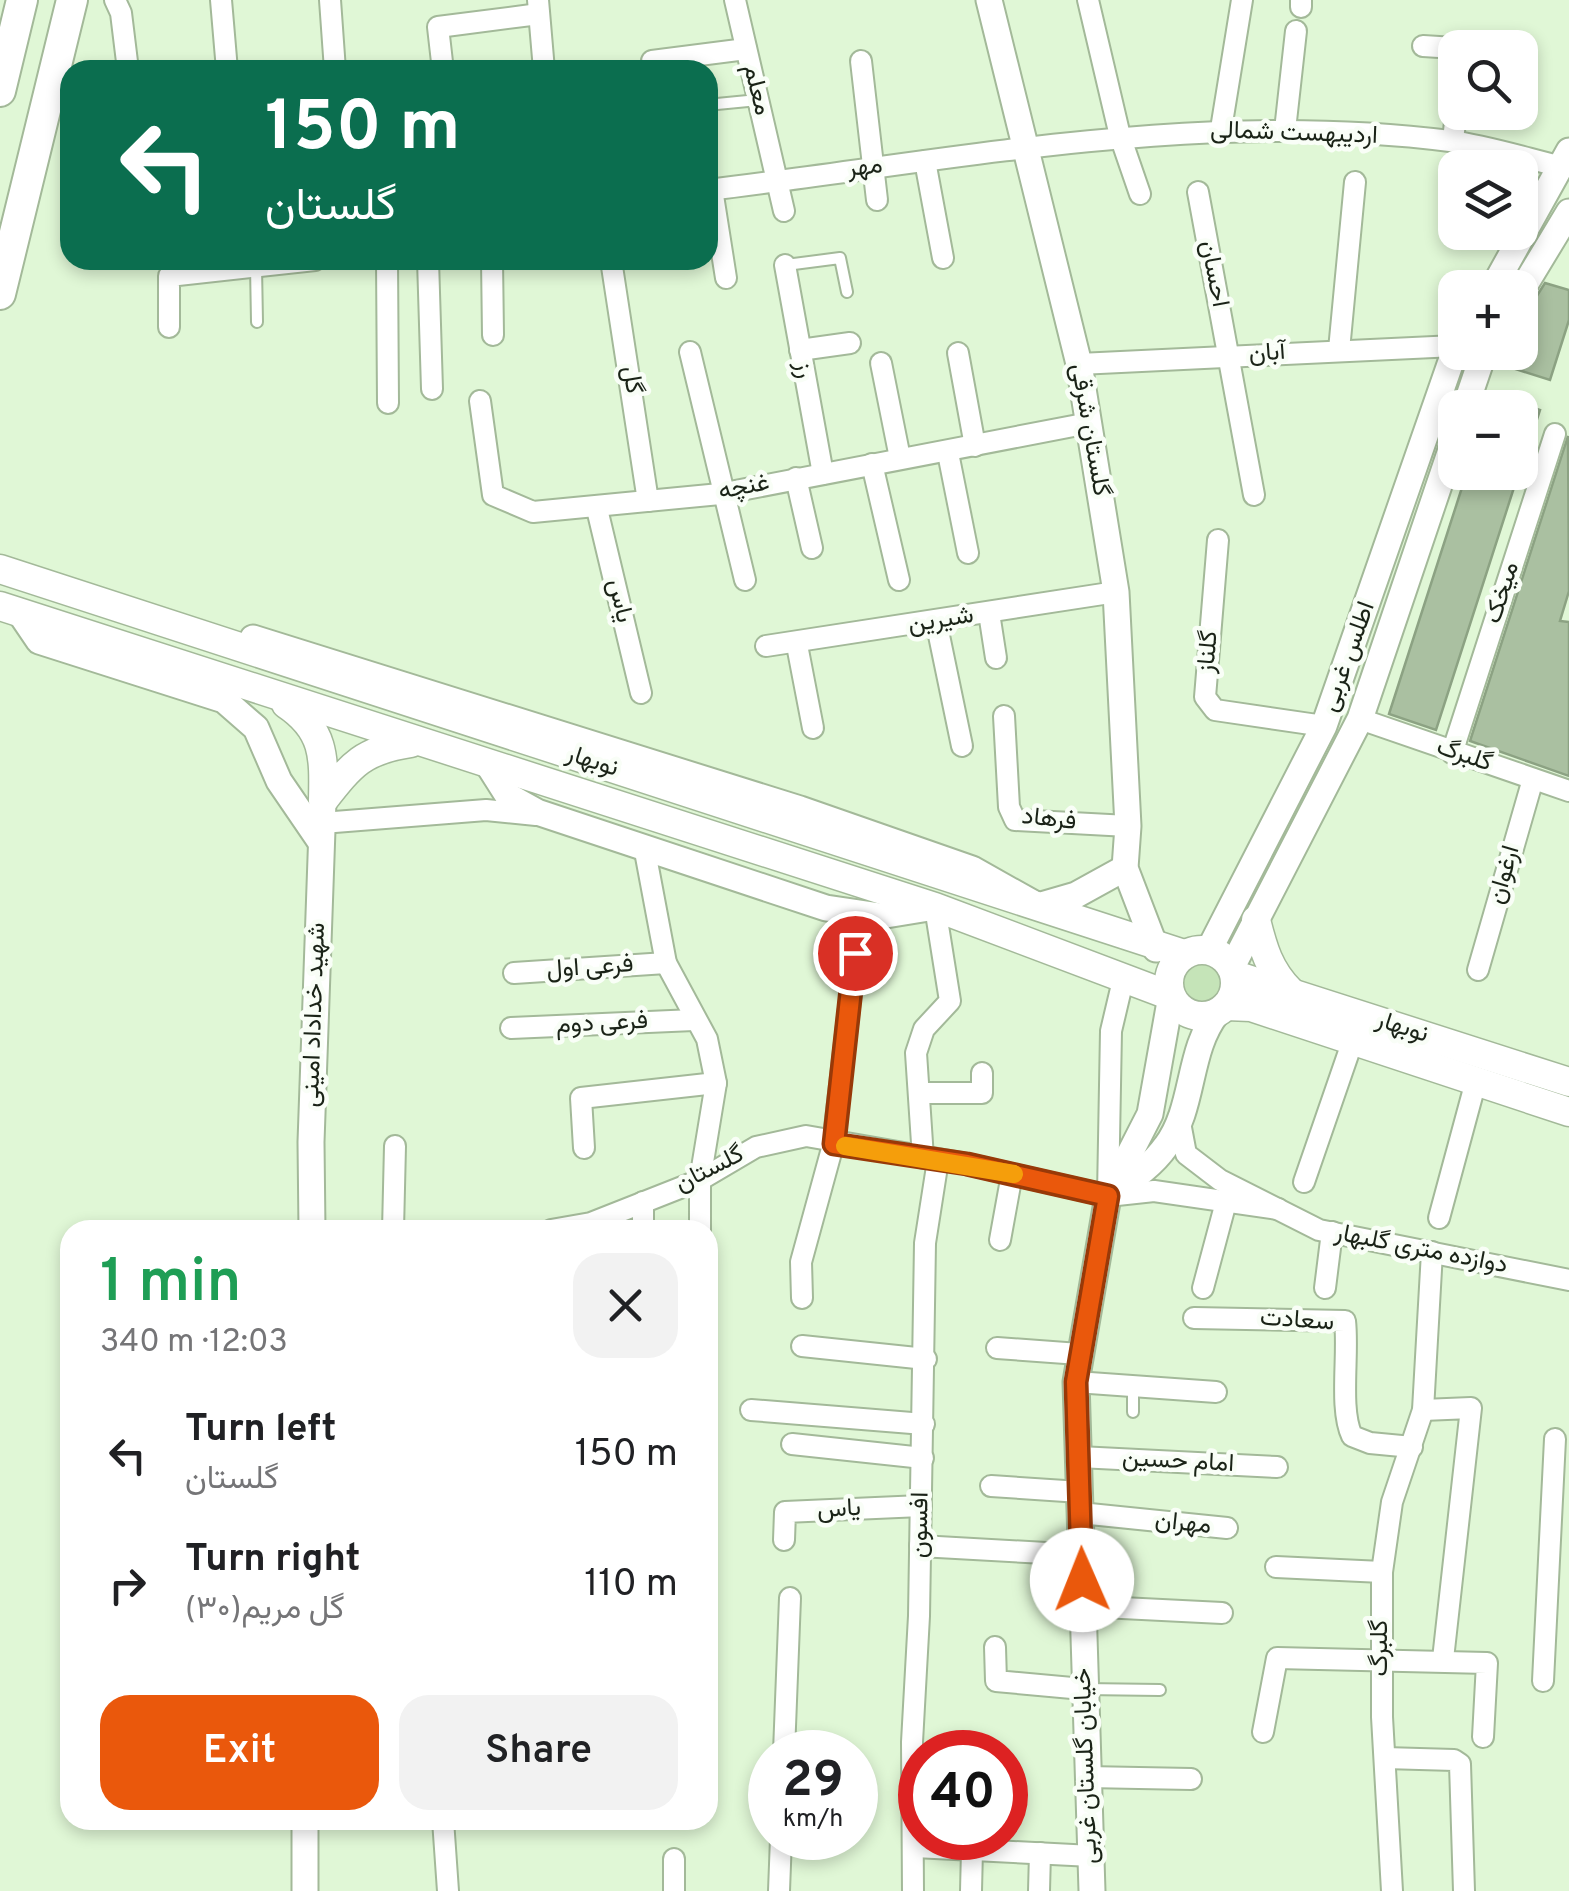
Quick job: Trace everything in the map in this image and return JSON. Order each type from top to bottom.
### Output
[{"type":"main road","points":[[0,91],[22,0]]},
{"type":"main road","points":[[1,289],[72,0]]},
{"type":"main road","name":"نوبهار","points":[[0,569],[138,616],[295,659],[447,708],[590,761],[1183,951]]},
{"type":"main road","name":"نوبهار","points":[[10,609],[935,907],[1171,996]]},
{"type":"main road","points":[[124,647],[120,629],[125,620],[138,616]]},
{"type":"main road","points":[[272,695],[307,718],[319,740],[322,822]]},
{"type":"main road","points":[[322,822],[350,766],[377,748],[415,742]]},
{"type":"main road","points":[[575,793],[594,782],[590,761]]},
{"type":"main road","points":[[1256,920],[1265,955],[1276,977],[1292,992]]},
{"type":"main road","points":[[1183,951],[1233,971],[1234,992],[1222,1010],[1191,1014],[1171,996],[1172,968],[1183,951]]},
{"type":"main road","name":"نوبهار","points":[[1233,971],[1569,1082]]},
{"type":"main road","name":"نوبهار","points":[[1222,1010],[1251,1007],[1569,1112]]},
{"type":"street","points":[[115,0],[121,13],[127,60]]},
{"type":"street","points":[[221,0],[225,60]]},
{"type":"street","points":[[330,0],[334,60]]},
{"type":"street","name":"معلم","points":[[736,0],[784,211]]},
{"type":"street","name":"گلستان شرقی","points":[[989,0],[1079,364],[1090,423],[1116,592],[1128,826],[1125,868],[1183,951]]},
{"type":"street","points":[[1088,0],[1120,136],[1140,194]]},
{"type":"street","points":[[1221,129],[1242,0]]},
{"type":"street","points":[[442,60],[438,27],[538,7],[543,60]]},
{"type":"street","points":[[1285,130],[1296,31]]},
{"type":"street","points":[[1423,46],[1438,47]]},
{"type":"street","points":[[660,60],[746,49]]},
{"type":"street","points":[[861,61],[877,200]]},
{"type":"street","name":"اردیبهست شمالی","points":[[1024,149],[1120,136],[1221,129],[1285,130],[1453,141],[1565,159]]},
{"type":"street","points":[[1453,141],[1454,130]]},
{"type":"street","name":"مهر","points":[[718,188],[1024,149]]},
{"type":"street","points":[[1503,270],[1565,159]]},
{"type":"street","points":[[925,161],[942,258]]},
{"type":"street","points":[[1339,350],[1355,182]]},
{"type":"street","name":"احسان","points":[[1198,192],[1229,356]]},
{"type":"street","points":[[1535,270],[1566,223]]},
{"type":"street","points":[[718,234],[726,278]]},
{"type":"street","name":"رز","points":[[784,265],[823,474]]},
{"type":"street","points":[[169,328],[169,276],[221,270]]},
{"type":"street","points":[[387,270],[388,403]]},
{"type":"street","points":[[428,270],[432,389]]},
{"type":"street","points":[[492,270],[493,335]]},
{"type":"street","name":"گل","points":[[613,270],[648,501]]},
{"type":"street","points":[[800,350],[850,343]]},
{"type":"street","name":"آبان","points":[[1079,364],[1438,348]]},
{"type":"street","points":[[690,352],[720,494],[745,580]]},
{"type":"street","points":[[958,352],[976,446]]},
{"type":"street","points":[[1229,356],[1254,496]]},
{"type":"street","points":[[881,363],[900,458]]},
{"type":"street","name":"اطلس غربی","points":[[1183,951],[1324,726],[1447,370]]},
{"type":"street","name":"غنچه","points":[[480,401],[493,496],[533,512],[597,509],[720,494],[1090,423]]},
{"type":"street","name":"میخک","points":[[1452,753],[1555,434]]},
{"type":"street","points":[[948,453],[968,554]]},
{"type":"street","points":[[872,464],[899,580]]},
{"type":"street","points":[[796,478],[812,548]]},
{"type":"street","name":"اطلس غربی","points":[[1233,971],[1360,719],[1438,488]]},
{"type":"street","name":"یاس","points":[[597,509],[641,693]]},
{"type":"street","name":"گلناز","points":[[1218,540],[1205,697],[1215,710],[1324,726]]},
{"type":"street","points":[[75,595],[100,591],[295,659]]},
{"type":"street","name":"شیرین","points":[[766,646],[1116,592]]},
{"type":"street","points":[[10,609],[39,641],[224,700],[256,728],[279,782],[322,822],[486,810],[553,817]]},
{"type":"street","points":[[989,614],[996,658]]},
{"type":"street","points":[[936,621],[962,746]]},
{"type":"street","points":[[797,644],[813,728]]},
{"type":"street","points":[[447,708],[800,809],[972,869],[1038,906],[1076,895],[1125,868]]},
{"type":"street","name":"فرهاد","points":[[1004,716],[1009,807],[1015,820],[1128,826]]},
{"type":"street","name":"گلبرگ","points":[[1360,719],[1569,791]]},
{"type":"street","points":[[490,766],[508,796],[553,817],[826,908],[860,914],[907,915],[935,907]]},
{"type":"street","name":"ارغوان","points":[[1478,970],[1533,779]]},
{"type":"street","name":"شهید خداداد امینی","points":[[312,1220],[322,822]]},
{"type":"street","points":[[644,846],[666,962],[707,1040],[716,1084],[700,1180],[700,1220]]},
{"type":"street","name":"افسون","points":[[912,1730],[930,1159],[916,1053],[924,1029],[950,1001],[935,907]]},
{"type":"street","points":[[802,1298],[801,1262],[834,1144],[860,914]]},
{"type":"street","name":"فرعی اول","points":[[514,973],[666,962]]},
{"type":"street","points":[[1108,1196],[1111,1031],[1124,976]]},
{"type":"street","name":"خیابان گلستان غربی","points":[[1092,1891],[1076,1382],[1108,1196],[1150,1114],[1171,996]]},
{"type":"street","points":[[1108,1196],[1142,1172],[1169,1144],[1203,1030],[1222,1010]]},
{"type":"street","name":"فرعی دوم","points":[[511,1028],[694,1020]]},
{"type":"street","name":"نوبهار","points":[[1304,1182],[1353,1040]]},
{"type":"street","points":[[919,1093],[982,1092],[982,1073]]},
{"type":"street","points":[[1438,1218],[1476,1081]]},
{"type":"street","points":[[584,1148],[581,1098],[716,1084]]},
{"type":"street","points":[[1178,1117],[1186,1154],[1220,1180],[1278,1210]]},
{"type":"street","name":"گلستان","points":[[598,1220],[700,1180],[756,1147],[806,1136],[1108,1196],[1154,1191],[1278,1210]]},
{"type":"street","points":[[394,1220],[395,1146]]},
{"type":"street","points":[[1000,1240],[1012,1174]]},
{"type":"street","points":[[643,1202],[643,1220]]},
{"type":"street","points":[[1203,1288],[1226,1202]]},
{"type":"street","name":"دوازده متری گلبهار","points":[[1278,1210],[1332,1232],[1569,1280]]},
{"type":"street","points":[[1326,1288],[1332,1232]]},
{"type":"street","name":"گلبرگ","points":[[1392,1891],[1381,1658],[1382,1572],[1392,1502],[1423,1410],[1432,1252]]},
{"type":"street","name":"سعادت","points":[[1194,1318],[1344,1320],[1349,1356],[1346,1424],[1352,1436],[1370,1444],[1412,1447]]},
{"type":"street","points":[[802,1346],[926,1359]]},
{"type":"street","points":[[996,1348],[1080,1354]]},
{"type":"street","points":[[1076,1382],[1216,1392]]},
{"type":"street","points":[[1423,1410],[1471,1408],[1443,1659]]},
{"type":"street","points":[[751,1410],[924,1424]]},
{"type":"street","points":[[1544,1681],[1555,1439]]},
{"type":"street","points":[[792,1444],[922,1458]]},
{"type":"street","name":"امام حسین","points":[[1079,1456],[1277,1467]]},
{"type":"street","name":"مهران","points":[[991,1486],[1227,1528]]},
{"type":"street","name":"یاس","points":[[784,1540],[785,1512],[920,1506]]},
{"type":"street","points":[[920,1546],[1081,1555]]},
{"type":"street","points":[[1276,1567],[1382,1572]]},
{"type":"street","points":[[785,1730],[790,1598]]},
{"type":"street","points":[[1082,1606],[1222,1613]]},
{"type":"street","points":[[1546,1627],[1569,1628]]},
{"type":"street","points":[[995,1647],[996,1681],[1084,1689]]},
{"type":"street","points":[[1264,1732],[1277,1658],[1443,1659],[1487,1663],[1484,1736]]},
{"type":"street","points":[[1385,1758],[1454,1760],[1460,1764],[1464,1891]]},
{"type":"street","points":[[1087,1777],[1191,1780]]},
{"type":"street","points":[[305,1891],[306,1830]]},
{"type":"street","points":[[444,1830],[448,1891]]},
{"type":"street","points":[[1028,1853],[1092,1856]]},
{"type":"street","points":[[1039,1891],[1040,1854]]},
{"type":"street","points":[[674,1860],[674,1891]]},
{"type":"street","points":[[779,1891],[780,1860]]},
{"type":"street","name":"افسون","points":[[913,1891],[914,1860]]},
{"type":"street","points":[[971,1891],[972,1860]]},
{"type":"lane","points":[[718,104],[758,100]]},
{"type":"lane","points":[[784,265],[840,258],[847,292]]},
{"type":"lane","points":[[256,270],[257,322]]},
{"type":"lane","points":[[1133,1386],[1133,1412]]},
{"type":"lane","points":[[1084,1689],[1160,1690]]},
{"type":"green space","points":[[1201,960],[1218,966],[1224,983],[1218,1000],[1201,1006],[1184,1000],[1178,983],[1184,966]]},
{"type":"building","points":[[1545,283],[1569,290],[1569,320],[1550,380],[1519,370],[1538,370],[1538,294]]},
{"type":"building","points":[[1568,436],[1569,591],[1560,621],[1569,622],[1569,776],[1470,741]]},
{"type":"building","points":[[1461,490],[1513,490],[1436,730],[1389,714]]},
{"type":"slow traffic","points":[[845,1146],[1014,1174]]},
{"type":"route","points":[[855,953],[834,1144],[967,1164],[1108,1196],[1076,1382],[1082,1580]]}]
